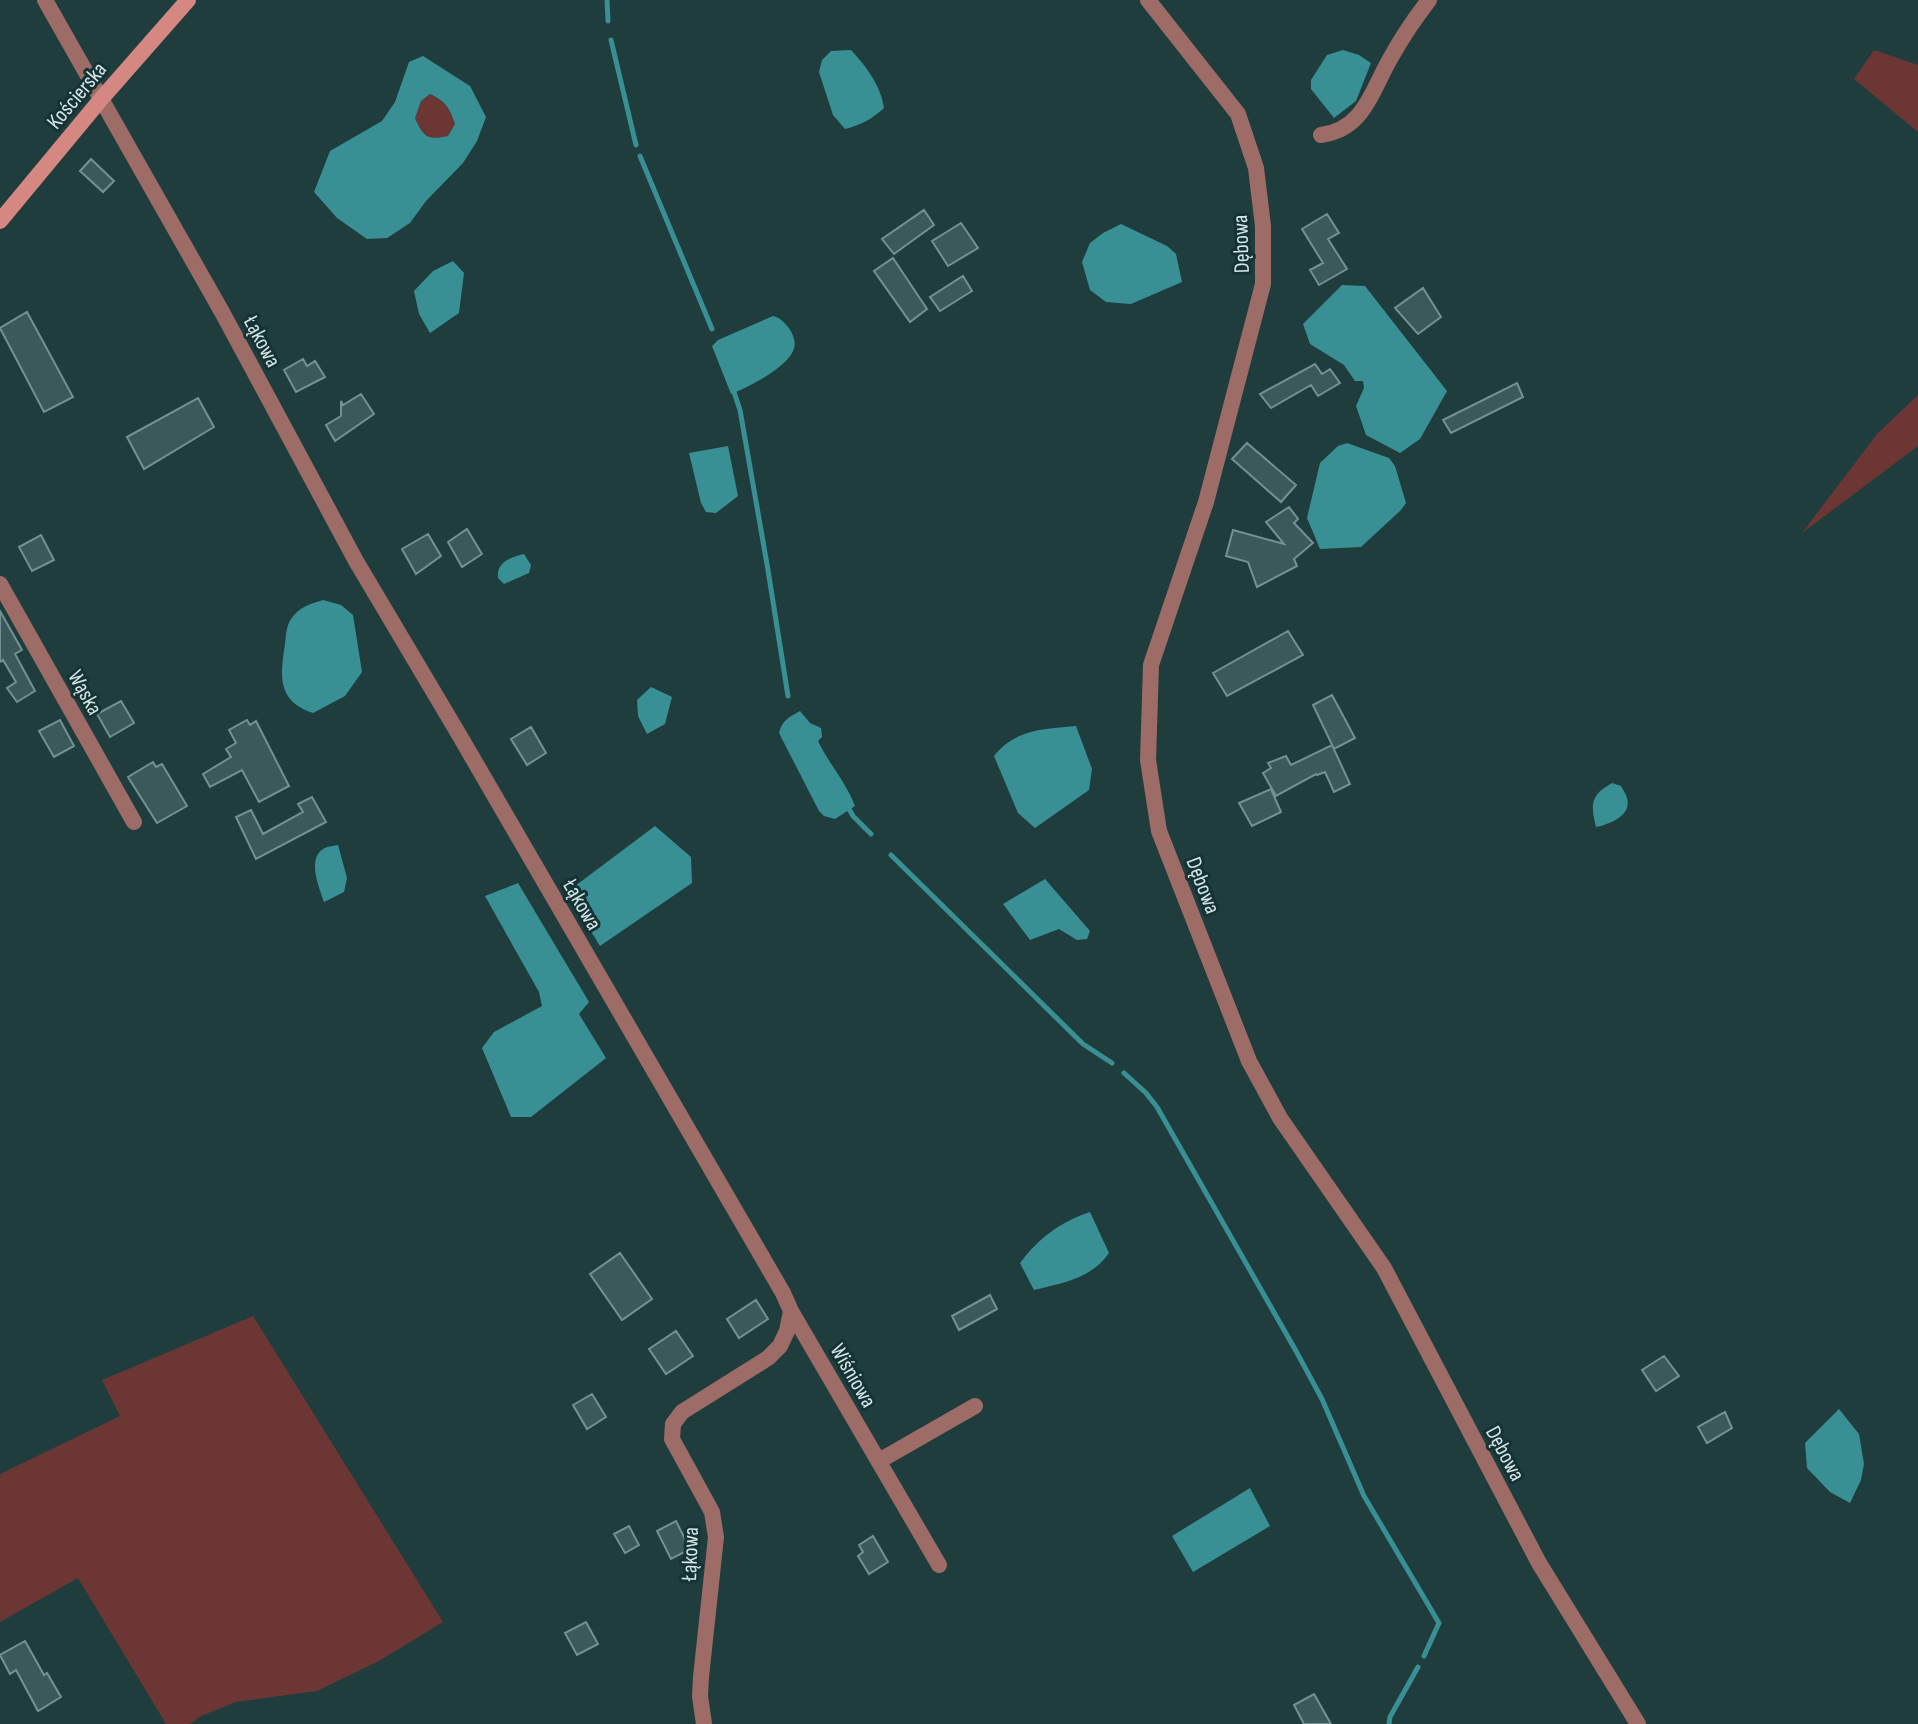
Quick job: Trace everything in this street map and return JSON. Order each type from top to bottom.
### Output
[{"type":"main road","name":"Kościerska","points":[[0,221],[188,0]]},
{"type":"street","name":"Łąkowa","points":[[45,0],[222,312],[356,561],[791,1311],[780,1346],[768,1358],[682,1412],[673,1424],[672,1439],[712,1512],[716,1537],[701,1677],[704,1724]]},
{"type":"street","name":"Dębowa","points":[[1148,0],[1238,114],[1256,168],[1263,226],[1260,300],[1206,502],[1151,665],[1148,760],[1159,831],[1249,1061],[1280,1118],[1384,1268],[1539,1563],[1638,1724]]},
{"type":"street","points":[[1321,135],[1337,133],[1364,111],[1391,57],[1429,0]]},
{"type":"street","name":"Wąska","points":[[0,584],[134,822]]},
{"type":"street","name":"Wiśniowa","points":[[791,1311],[939,1565]]},
{"type":"street","points":[[879,1461],[975,1406]]},
{"type":"shaded area","points":[[1874,50],[1918,65],[1918,132],[1854,79]]},
{"type":"shaded area","points":[[430,94],[443,103],[451,114],[455,124],[448,136],[427,136],[415,117],[421,101]]},
{"type":"shaded area","points":[[1918,395],[1918,446],[1802,533],[1877,434]]},
{"type":"shaded area","points":[[253,1316],[443,1622],[379,1661],[317,1691],[236,1702],[201,1716],[190,1724],[166,1724],[78,1578],[0,1622],[0,1474],[120,1416],[102,1380]]},
{"type":"water","points":[[851,50],[872,77],[884,108],[866,121],[845,129],[833,115],[819,72],[822,60],[831,51]]},
{"type":"water","points":[[1343,50],[1371,63],[1356,101],[1334,118],[1311,89],[1311,80],[1327,55]]},
{"type":"water","points":[[423,56],[470,86],[486,117],[477,141],[463,163],[426,201],[410,223],[387,238],[367,239],[337,218],[314,192],[330,151],[382,121],[395,102],[409,62]],"holes":[[[430,94],[443,102],[451,114],[455,124],[448,136],[427,136],[415,118],[421,101]]]},
{"type":"water","points":[[1121,224],[1167,246],[1176,254],[1182,282],[1131,304],[1106,302],[1090,290],[1082,262],[1090,243]]},
{"type":"water","points":[[453,261],[464,273],[459,313],[430,333],[419,314],[414,291],[433,271]]},
{"type":"water","points":[[1342,285],[1365,286],[1447,391],[1420,439],[1400,453],[1366,435],[1356,406],[1364,388],[1363,381],[1355,381],[1344,365],[1310,344],[1303,324]]},
{"type":"water","points":[[773,316],[783,321],[791,332],[793,351],[775,370],[731,394],[712,346],[718,340]]},
{"type":"water","points":[[1347,443],[1389,458],[1395,466],[1406,503],[1361,547],[1320,549],[1307,518],[1320,463],[1338,446]]},
{"type":"water","points":[[728,446],[738,496],[716,513],[706,512],[689,453]]},
{"type":"water","points":[[524,554],[531,565],[529,573],[504,584],[498,578],[499,568],[510,559]]},
{"type":"water","points":[[323,600],[341,605],[353,615],[362,672],[345,696],[313,713],[301,708],[287,694],[282,667],[286,632],[291,619],[301,609]]},
{"type":"water","points":[[651,687],[672,697],[665,724],[647,734],[638,716],[637,700]]},
{"type":"water","points":[[800,711],[810,723],[821,728],[822,737],[818,741],[855,806],[835,819],[819,811],[779,733],[784,722]]},
{"type":"water","points":[[1076,726],[1092,769],[1089,790],[1035,828],[1018,813],[994,756],[1021,735]]},
{"type":"water","points":[[1612,783],[1621,786],[1627,798],[1626,810],[1613,821],[1596,827],[1594,800]]},
{"type":"water","points":[[655,826],[691,857],[692,883],[600,946],[567,892]]},
{"type":"water","points":[[338,845],[347,878],[344,892],[324,902],[316,873],[316,858],[325,848]]},
{"type":"water","points":[[1045,879],[1090,931],[1087,939],[1077,940],[1059,929],[1030,940],[1003,904]]},
{"type":"water","points":[[518,883],[589,1002],[579,1014],[606,1058],[531,1117],[511,1117],[482,1048],[494,1032],[542,1006],[539,992],[485,896]]},
{"type":"water","points":[[1090,1212],[1109,1253],[1085,1274],[1034,1290],[1020,1263],[1051,1232]]},
{"type":"water","points":[[1839,1409],[1859,1434],[1864,1464],[1861,1480],[1850,1503],[1830,1492],[1807,1468],[1805,1443]]},
{"type":"water","points":[[1250,1488],[1270,1526],[1193,1572],[1172,1536]]},
{"type":"building","points":[[91,159],[114,181],[103,192],[80,171]]},
{"type":"building","points":[[924,210],[934,225],[894,254],[882,239]]},
{"type":"building","points":[[1327,214],[1339,233],[1328,239],[1347,269],[1319,285],[1310,270],[1323,263],[1302,229]]},
{"type":"building","points":[[961,223],[978,248],[948,266],[932,241]]},
{"type":"building","points":[[893,258],[927,309],[910,322],[874,271]]},
{"type":"building","points":[[963,276],[972,291],[940,311],[930,297]]},
{"type":"building","points":[[1423,288],[1441,317],[1418,334],[1395,308]]},
{"type":"building","points":[[27,312],[73,397],[44,412],[0,328]]},
{"type":"building","points":[[303,359],[307,366],[315,361],[325,377],[296,392],[284,370]]},
{"type":"building","points":[[1315,364],[1322,374],[1330,369],[1340,383],[1318,396],[1311,385],[1271,408],[1260,394]]},
{"type":"building","points":[[1517,383],[1523,397],[1451,433],[1443,420]]},
{"type":"building","points":[[361,394],[374,414],[335,441],[326,425],[341,416],[341,401],[343,405]]},
{"type":"building","points":[[198,398],[214,427],[144,469],[127,437]]},
{"type":"building","points":[[1247,443],[1296,485],[1281,502],[1232,459]]},
{"type":"building","points":[[1289,507],[1298,519],[1294,523],[1313,543],[1294,559],[1297,566],[1257,587],[1248,562],[1226,556],[1233,530],[1284,544],[1266,522]]},
{"type":"building","points":[[467,529],[482,554],[462,567],[448,542]]},
{"type":"building","points":[[428,534],[441,556],[416,574],[402,549]]},
{"type":"building","points":[[41,535],[54,560],[32,571],[19,547]]},
{"type":"building","points":[[0,611],[22,650],[15,654],[35,691],[17,702],[7,688],[16,682],[3,660],[0,662]]},
{"type":"building","points":[[1288,631],[1303,655],[1227,696],[1213,673]]},
{"type":"building","points":[[1332,695],[1355,738],[1334,749],[1313,705]]},
{"type":"building","points":[[121,701],[134,723],[110,737],[97,714]]},
{"type":"building","points":[[60,720],[74,746],[54,757],[39,731]]},
{"type":"building","points":[[247,720],[250,725],[256,721],[289,786],[259,802],[242,770],[210,787],[203,774],[231,757],[226,749],[236,743],[229,730]]},
{"type":"building","points":[[531,727],[546,753],[527,765],[511,739]]},
{"type":"building","points":[[1332,745],[1350,784],[1334,792],[1325,772],[1276,796],[1263,773],[1271,768],[1268,763],[1286,756],[1291,765]]},
{"type":"building","points":[[153,762],[156,767],[162,764],[187,806],[157,823],[128,777]]},
{"type":"building","points":[[1271,789],[1281,812],[1252,826],[1239,803]]},
{"type":"building","points":[[312,797],[326,822],[256,859],[236,817],[251,810],[263,834],[303,812],[298,804]]},
{"type":"building","points":[[620,1253],[652,1299],[622,1320],[590,1274]]},
{"type":"building","points":[[990,1295],[997,1309],[959,1330],[952,1316]]},
{"type":"building","points":[[756,1300],[768,1319],[739,1338],[727,1319]]},
{"type":"building","points":[[676,1331],[693,1356],[666,1374],[649,1349]]},
{"type":"building","points":[[1664,1356],[1679,1376],[1656,1391],[1642,1370]]},
{"type":"building","points":[[592,1394],[606,1417],[587,1429],[573,1405]]},
{"type":"building","points":[[1725,1412],[1732,1428],[1707,1443],[1698,1427]]},
{"type":"building","points":[[676,1521],[690,1549],[671,1559],[657,1531]]},
{"type":"building","points":[[629,1526],[639,1545],[625,1553],[614,1534]]},
{"type":"building","points":[[873,1536],[888,1562],[869,1574],[858,1556],[863,1552],[859,1545]]},
{"type":"building","points":[[586,1622],[598,1644],[577,1655],[565,1633]]},
{"type":"building","points":[[25,1641],[44,1675],[47,1673],[61,1697],[38,1711],[16,1670],[10,1674],[0,1655]]},
{"type":"building","points":[[1314,1694],[1331,1724],[1304,1724],[1294,1705]]},
{"type":"waterway","points":[[607,0],[608,21]]},
{"type":"waterway","points":[[611,40],[636,145]]},
{"type":"waterway","points":[[640,156],[712,329]]},
{"type":"waterway","points":[[732,386],[740,410],[788,696]]},
{"type":"waterway","points":[[848,807],[871,834]]},
{"type":"waterway","points":[[891,855],[1083,1044],[1112,1063]]},
{"type":"waterway","points":[[1124,1073],[1157,1107],[1296,1351],[1322,1399],[1364,1496],[1439,1623],[1424,1656]]},
{"type":"waterway","points":[[1389,1724],[1418,1667]]}]
